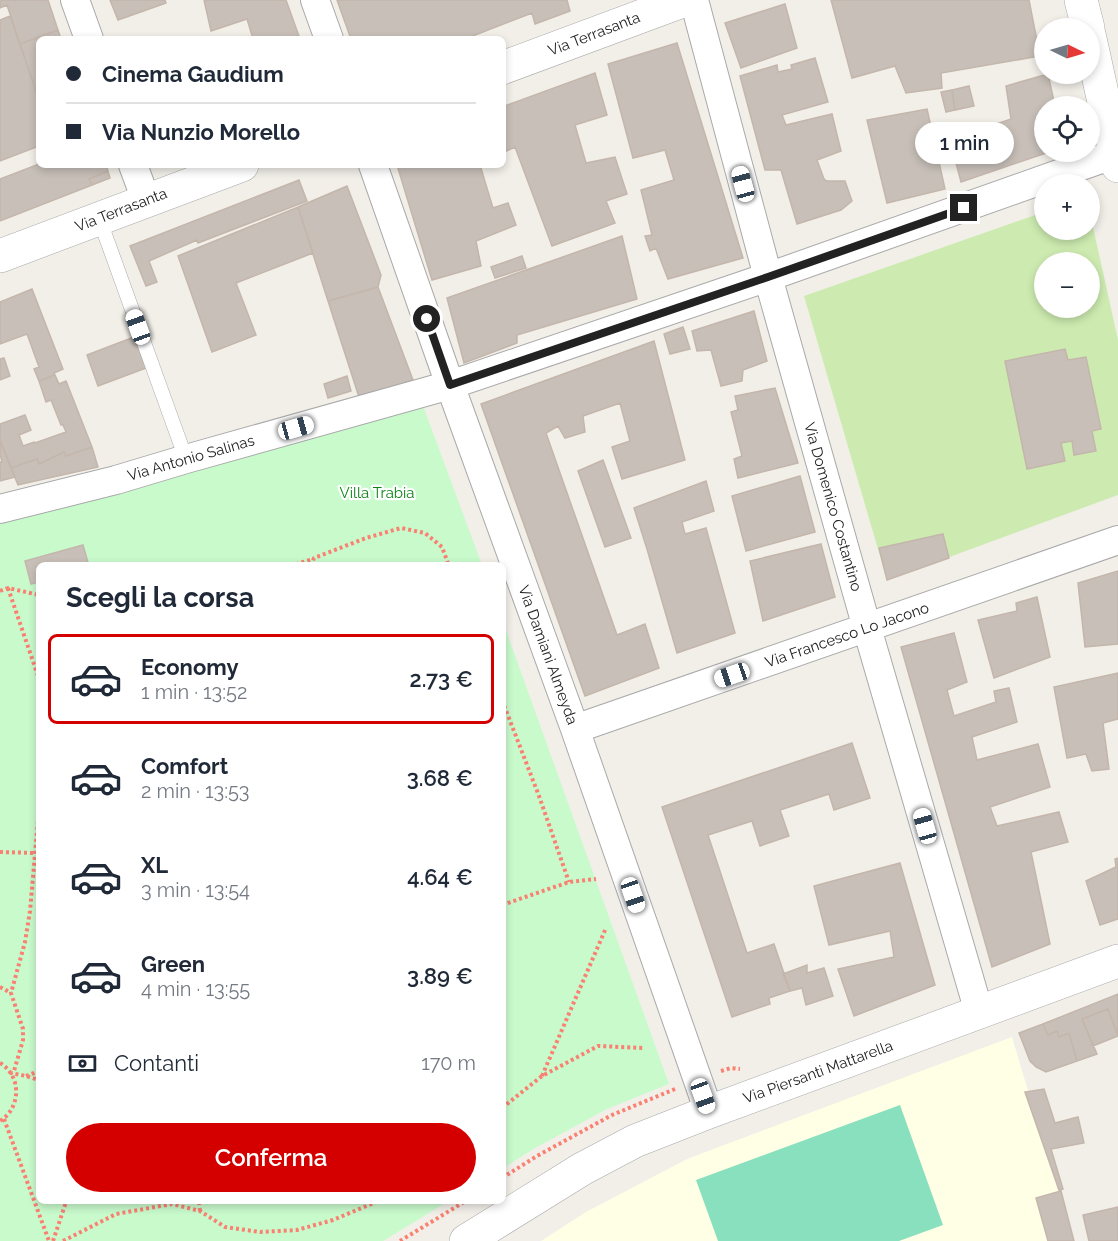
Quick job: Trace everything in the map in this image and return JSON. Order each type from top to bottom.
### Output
[{"type":"street","points":[[75,0],[88,36]]},
{"type":"street","points":[[315,0],[328,36]]},
{"type":"street","name":"Via Terrasanta","points":[[506,67],[685,0]]},
{"type":"street","name":"Via Domenico Costantino","points":[[694,0],[768,277],[979,1012]]},
{"type":"street","points":[[1082,0],[1086,18]]},
{"type":"street","points":[[1100,83],[1117,158]]},
{"type":"street","name":"Via Antonio Salinas","points":[[0,509],[116,480],[450,385],[1117,158]]},
{"type":"street","points":[[134,168],[146,200]]},
{"type":"street","name":"Via Terrasanta","points":[[0,256],[234,168]]},
{"type":"street","name":"Via Damiani Almeyda","points":[[374,168],[709,1112]]},
{"type":"street","name":"Via Francesco Lo Jacono","points":[[575,729],[1118,540]]},
{"type":"street","name":"Via Piersanti Mattarella","points":[[466,1241],[582,1169],[635,1141],[1118,961]]},
{"type":"lane","points":[[99,218],[186,459]]},
{"type":"path","points":[[302,562],[366,538],[401,528],[425,533],[442,547],[448,562]]},
{"type":"path","points":[[312,562],[314,558]]},
{"type":"path","points":[[8,588],[36,670]]},
{"type":"path","points":[[0,591],[8,588],[36,594]]},
{"type":"path","points":[[506,710],[569,882]]},
{"type":"path","points":[[11,1073],[15,1071],[23,1040],[23,1029],[11,993],[25,942],[30,911],[36,836]]},
{"type":"path","points":[[0,852],[34,853]]},
{"type":"path","points":[[506,904],[569,882],[596,879]]},
{"type":"path","points":[[542,1076],[606,928]]},
{"type":"path","points":[[0,987],[11,993]]},
{"type":"path","points":[[506,1105],[542,1076],[598,1046],[644,1048]]},
{"type":"path","points":[[0,1064],[11,1073],[16,1092],[11,1111],[2,1120],[51,1241]]},
{"type":"path","points":[[26,1076],[36,1072]]},
{"type":"path","points":[[11,1073],[36,1079]]},
{"type":"path","points":[[506,1175],[612,1115],[676,1089]]},
{"type":"path","points":[[51,1241],[65,1204]]},
{"type":"path","points":[[63,1241],[116,1214],[172,1204],[200,1211],[225,1227],[260,1232],[297,1230],[333,1220],[371,1204]]},
{"type":"path","points":[[200,1204],[200,1211]]},
{"type":"path","points":[[400,1241],[461,1204]]},
{"type":"shaded area","points":[[1012,1037],[1073,1241],[541,1241],[586,1212],[687,1159]]},
{"type":"green space","points":[[1034,216],[1034,240],[1096,240],[1099,252],[1034,252],[1034,318],[1100,318],[1100,259],[1118,340],[1118,495],[887,580],[804,296]]},
{"type":"green space","name":"Villa Trabia","points":[[422,403],[481,562],[36,562],[36,1204],[444,1204],[383,1241],[0,1241],[0,519]]},
{"type":"green space","points":[[506,630],[669,1084],[607,1109],[506,1166]]},
{"type":"green space","points":[[900,1105],[943,1225],[899,1241],[718,1241],[696,1180]]},
{"type":"building","points":[[0,0],[48,0],[58,30],[36,36],[36,38],[20,44],[7,5],[0,8]]},
{"type":"building","points":[[110,0],[165,0],[166,3],[118,20]]},
{"type":"building","points":[[204,0],[286,0],[299,36],[252,36],[247,19],[211,31]]},
{"type":"building","points":[[337,0],[567,0],[570,11],[535,24],[532,13],[473,36],[350,36]]},
{"type":"building","points":[[831,0],[1029,0],[1034,25],[1034,57],[941,73],[942,88],[906,93],[895,66],[852,78]]},
{"type":"building","points":[[785,4],[797,48],[741,68],[725,23]]},
{"type":"building","points":[[10,16],[36,90],[36,147],[0,161],[0,20]]},
{"type":"building","points":[[58,30],[60,36],[42,36]]},
{"type":"building","points":[[36,38],[36,91],[20,44]]},
{"type":"building","points":[[677,43],[743,258],[668,279],[656,248],[650,251],[645,236],[652,235],[641,190],[674,180],[665,150],[633,158],[608,64]]},
{"type":"building","points":[[815,58],[828,102],[782,115],[786,125],[832,114],[841,151],[817,160],[824,179],[845,181],[852,201],[841,210],[797,224],[781,170],[765,170],[740,76],[777,65],[778,72],[792,69],[791,65]]},
{"type":"building","points":[[595,73],[607,115],[575,125],[586,163],[615,157],[627,194],[606,201],[615,223],[552,246],[515,147],[506,151],[506,106]]},
{"type":"building","points":[[1034,78],[1034,84],[1050,84],[1053,96],[1034,96],[1034,157],[961,182],[950,140],[1011,119],[1006,86]]},
{"type":"building","points":[[969,86],[974,106],[955,110],[952,90]]},
{"type":"building","points":[[952,90],[955,110],[946,112],[941,92]]},
{"type":"building","points":[[927,109],[945,189],[887,203],[867,120]]},
{"type":"building","points":[[36,165],[36,168],[107,168],[108,171],[89,179],[92,185],[0,221],[0,179]]},
{"type":"building","points":[[398,168],[481,168],[493,208],[508,203],[516,225],[476,241],[481,266],[432,280]]},
{"type":"building","points":[[108,171],[110,178],[92,185],[89,179]]},
{"type":"building","points":[[299,180],[307,201],[198,243],[197,240],[149,261],[157,282],[146,286],[130,246]]},
{"type":"building","points":[[347,186],[381,275],[378,287],[328,301],[298,207]]},
{"type":"building","points":[[298,207],[313,253],[236,283],[256,335],[212,352],[178,256]]},
{"type":"building","points":[[622,236],[637,299],[517,335],[517,343],[464,363],[447,298]]},
{"type":"building","points":[[522,256],[526,268],[495,278],[491,267]]},
{"type":"building","points":[[378,287],[413,380],[359,397],[328,301]]},
{"type":"building","points":[[32,289],[63,369],[39,381],[34,369],[39,367],[27,334],[0,344],[0,302]]},
{"type":"building","points":[[754,311],[767,361],[743,370],[742,381],[721,386],[711,350],[697,351],[692,331]]},
{"type":"building","points":[[683,327],[690,349],[670,354],[664,334]]},
{"type":"building","points":[[134,337],[146,368],[98,386],[87,355]]},
{"type":"building","points":[[654,341],[685,460],[622,479],[612,447],[630,441],[620,403],[583,416],[585,432],[565,438],[558,426],[546,433],[617,635],[645,624],[659,668],[585,696],[481,404]]},
{"type":"building","points":[[1065,349],[1068,360],[1086,357],[1101,429],[1092,431],[1096,451],[1074,455],[1072,441],[1061,443],[1065,461],[1027,469],[1005,361]]},
{"type":"building","points":[[4,358],[10,376],[0,380],[0,359]]},
{"type":"building","points":[[55,375],[59,384],[66,381],[92,447],[66,456],[64,452],[39,464],[37,459],[11,468],[0,440],[0,424],[25,415],[31,430],[19,435],[23,446],[66,432],[51,400],[46,402],[39,381]]},
{"type":"building","points":[[347,376],[351,391],[328,398],[324,384]]},
{"type":"building","points":[[775,388],[798,463],[738,478],[734,459],[742,456],[731,412],[738,410],[735,396]]},
{"type":"building","points":[[0,440],[15,477],[0,481],[0,462],[2,462]]},
{"type":"building","points":[[92,447],[98,467],[18,485],[11,468],[37,459],[39,464],[64,452],[66,456]]},
{"type":"building","points":[[603,460],[631,538],[605,547],[578,471]]},
{"type":"building","points":[[800,476],[815,532],[746,551],[732,496]]},
{"type":"building","points":[[706,481],[714,511],[682,522],[685,534],[706,528],[735,633],[677,653],[634,508]]},
{"type":"building","points":[[943,534],[949,558],[887,580],[879,548]]},
{"type":"building","points":[[821,544],[835,597],[763,621],[750,561]]},
{"type":"building","points":[[83,545],[88,562],[36,562],[36,583],[31,584],[25,561]]},
{"type":"building","points":[[1118,571],[1118,644],[1085,647],[1078,583]]},
{"type":"building","points":[[1037,597],[1050,657],[994,678],[978,620],[1017,611],[1016,603]]},
{"type":"building","points":[[954,633],[967,682],[947,690],[954,716],[996,702],[994,691],[1009,688],[1017,722],[972,737],[977,760],[1038,744],[1050,787],[990,807],[997,826],[1059,812],[1068,842],[1031,852],[1050,944],[992,967],[901,647]]},
{"type":"building","points":[[1118,673],[1118,719],[1103,723],[1109,769],[1092,771],[1086,754],[1067,758],[1054,687]]},
{"type":"building","points":[[852,743],[870,798],[834,810],[829,794],[780,810],[789,836],[760,846],[752,821],[708,835],[747,953],[774,944],[790,991],[769,998],[770,1004],[732,1017],[662,807]]},
{"type":"building","points":[[1118,858],[1118,919],[1100,925],[1086,881],[1116,867],[1115,859]]},
{"type":"building","points":[[900,863],[935,985],[854,1016],[838,969],[894,957],[890,931],[829,945],[814,886]]},
{"type":"building","points":[[807,965],[807,973],[824,968],[833,996],[806,1005],[802,988],[790,991],[783,974]]},
{"type":"building","points":[[1118,994],[1118,1035],[1108,1009],[1082,1019],[1097,1054],[1077,1061],[1069,1033],[1059,1037],[1057,1031],[1048,1035],[1043,1024]]},
{"type":"building","points":[[1108,1009],[1118,1036],[1093,1046],[1082,1019]]},
{"type":"building","points":[[1043,1024],[1048,1035],[1057,1031],[1059,1037],[1069,1033],[1077,1061],[1046,1072],[1030,1061],[1019,1033]]},
{"type":"building","points":[[1044,1089],[1055,1123],[1078,1117],[1084,1143],[1051,1149],[1063,1189],[1059,1190],[1025,1092]]},
{"type":"building","points":[[1061,1191],[1074,1241],[1048,1241],[1036,1198]]},
{"type":"building","points":[[1118,1207],[1118,1241],[1089,1241],[1083,1215]]},
{"type":"route","points":[[427,319],[450,385],[964,208]]}]
